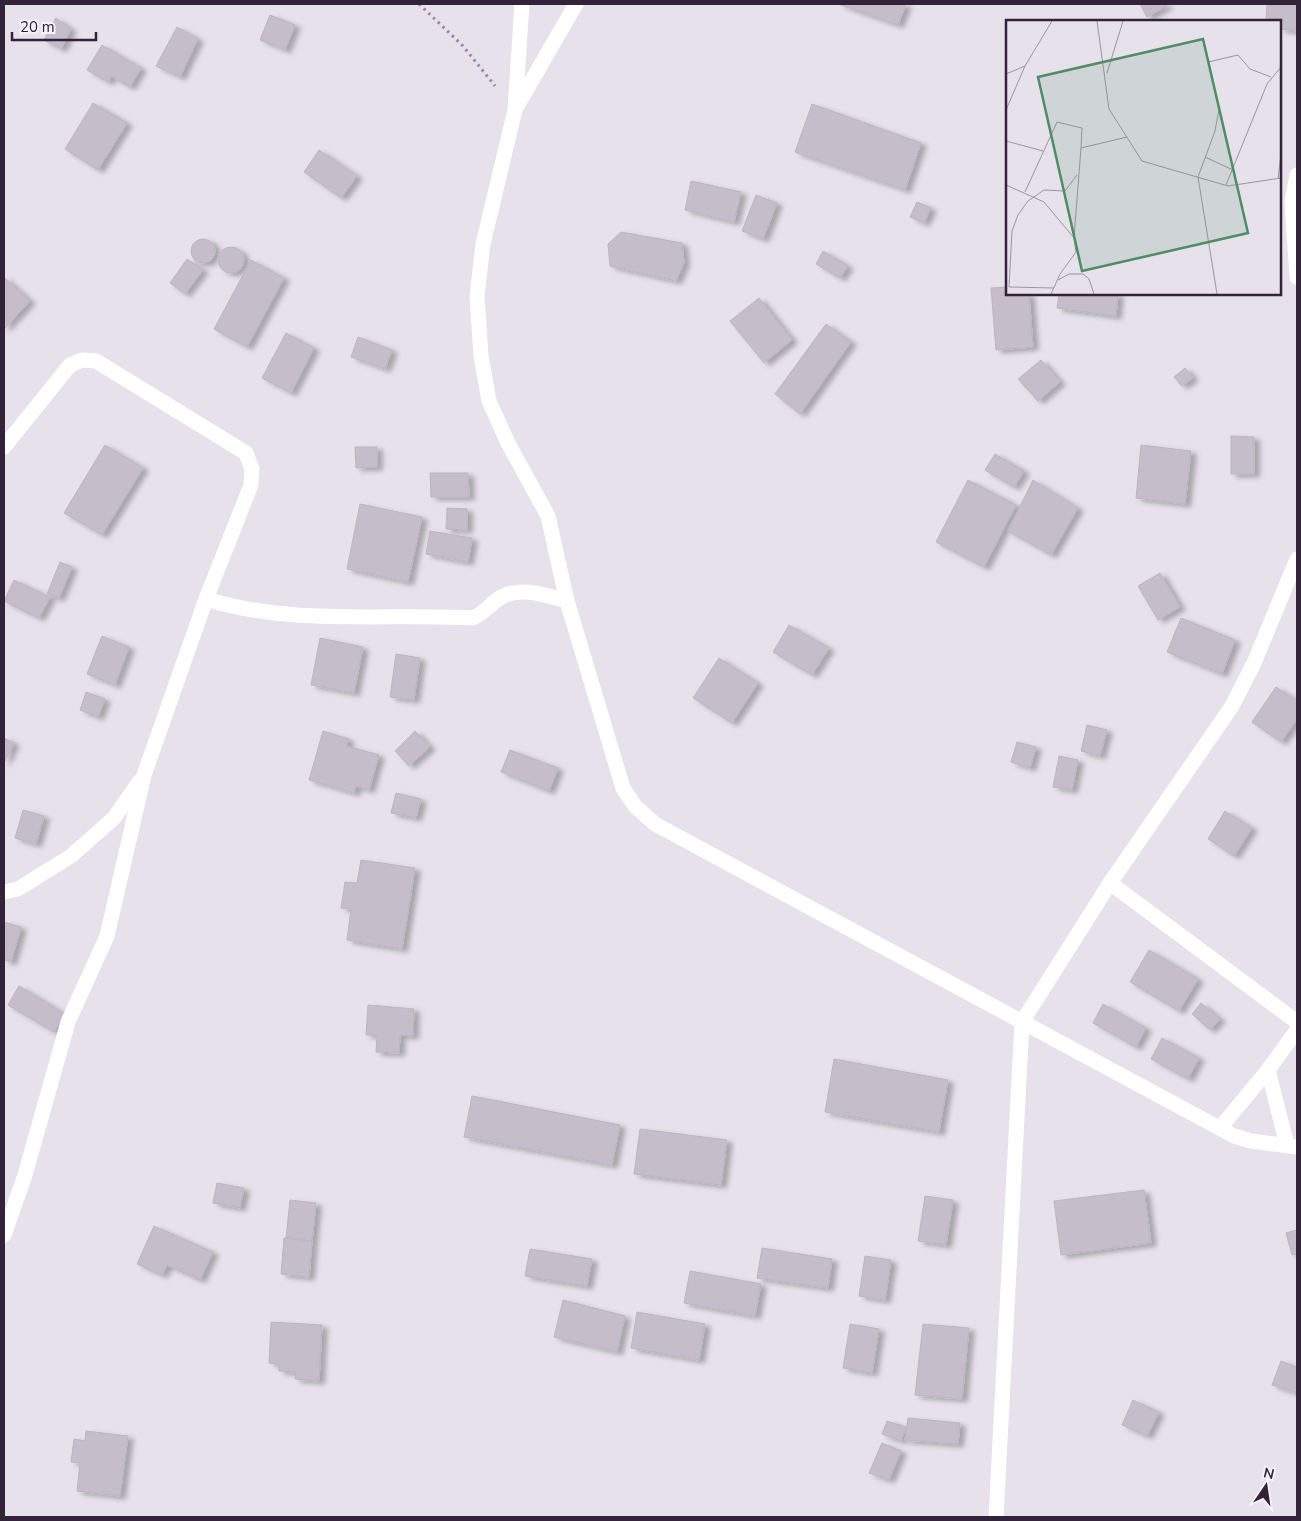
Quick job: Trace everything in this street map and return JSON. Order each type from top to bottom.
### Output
[{"type":"street","points":[[522,4],[515,110],[483,244],[478,296],[481,356],[489,401],[508,443],[548,516],[567,601],[623,788],[635,806],[655,824],[1234,1136],[1251,1142],[1292,1146],[1268,1070]]},
{"type":"street","points":[[515,110],[576,4]]},
{"type":"street","points":[[1297,175],[1292,202],[1297,277]]},
{"type":"street","points":[[4,447],[70,365],[82,360],[96,361],[246,453],[252,469],[251,485],[206,599],[144,775],[107,936],[68,1022],[25,1175],[4,1235]]},
{"type":"street","points":[[996,1517],[1022,1022],[1110,882],[1232,706],[1254,663],[1297,559]]},
{"type":"street","points":[[206,599],[235,608],[267,613],[358,617],[473,618],[484,613],[499,599],[512,593],[536,592],[567,601]]},
{"type":"street","points":[[4,892],[18,889],[71,856],[114,818],[144,775]]},
{"type":"street","points":[[1110,882],[1297,1022]]},
{"type":"street","points":[[1220,1128],[1268,1070],[1297,1030]]},
{"type":"path","points":[[419,4],[463,46],[515,110]]},
{"type":"building","points":[[838,4],[906,4],[898,25]]},
{"type":"building","points":[[1140,4],[1166,4],[1167,6],[1147,17]]},
{"type":"building","points":[[1267,4],[1297,4],[1297,31],[1281,29],[1281,20],[1266,20]]},
{"type":"building","points":[[270,15],[295,25],[285,50],[260,40]]},
{"type":"building","points":[[56,18],[71,29],[61,49],[44,40]]},
{"type":"building","points":[[177,27],[198,39],[180,77],[156,66]]},
{"type":"building","points":[[102,45],[141,68],[130,87],[111,76],[108,82],[87,70]]},
{"type":"building","points":[[93,103],[127,123],[98,170],[65,149]]},
{"type":"building","points":[[812,104],[921,143],[905,190],[795,152]]},
{"type":"building","points":[[319,150],[357,176],[341,198],[304,172]]},
{"type":"building","points":[[691,181],[741,192],[734,222],[685,210]]},
{"type":"building","points":[[756,195],[777,203],[763,239],[742,231]]},
{"type":"building","points":[[917,202],[931,208],[924,223],[910,217]]},
{"type":"building","points":[[621,232],[682,243],[684,263],[676,281],[610,266],[608,244]]},
{"type":"building","points":[[203,239],[212,242],[215,251],[212,260],[203,263],[194,260],[191,251],[194,242]]},
{"type":"building","points":[[231,247],[240,251],[244,260],[240,269],[231,273],[222,269],[218,260],[222,251]]},
{"type":"building","points":[[823,251],[848,266],[840,278],[816,264]]},
{"type":"building","points":[[187,259],[203,270],[185,294],[170,283]]},
{"type":"building","points":[[251,260],[284,278],[247,347],[214,329]]},
{"type":"building","points":[[4,277],[30,301],[4,329]]},
{"type":"building","points":[[1006,287],[1006,295],[1029,295],[1033,347],[996,350],[991,288]]},
{"type":"building","points":[[1059,295],[1118,295],[1116,316],[1057,308]]},
{"type":"building","points":[[759,298],[792,340],[764,363],[730,321]]},
{"type":"building","points":[[826,324],[851,342],[800,414],[775,394]]},
{"type":"building","points":[[286,333],[314,348],[291,393],[262,378]]},
{"type":"building","points":[[358,337],[392,350],[385,369],[351,357]]},
{"type":"building","points":[[1041,360],[1060,382],[1038,401],[1018,379]]},
{"type":"building","points":[[1185,368],[1193,378],[1182,386],[1174,377]]},
{"type":"building","points":[[1231,436],[1254,437],[1254,474],[1231,474]]},
{"type":"building","points":[[105,445],[143,468],[102,535],[64,513]]},
{"type":"building","points":[[1141,445],[1191,451],[1185,504],[1136,498]]},
{"type":"building","points":[[355,447],[377,447],[377,467],[356,468]]},
{"type":"building","points":[[995,454],[1024,471],[1014,487],[985,470]]},
{"type":"building","points":[[430,473],[468,473],[469,497],[431,497]]},
{"type":"building","points":[[968,480],[1016,505],[984,567],[936,542]]},
{"type":"building","points":[[1033,480],[1078,508],[1051,555],[1008,531]]},
{"type":"building","points":[[360,504],[422,517],[408,582],[347,569]]},
{"type":"building","points":[[447,508],[467,509],[467,530],[446,529]]},
{"type":"building","points":[[430,531],[472,538],[468,562],[426,554]]},
{"type":"building","points":[[60,562],[72,567],[59,598],[47,594]]},
{"type":"building","points":[[1160,573],[1180,607],[1158,620],[1138,586]]},
{"type":"building","points":[[14,580],[50,597],[39,618],[4,601]]},
{"type":"building","points":[[1181,618],[1235,640],[1222,674],[1167,652]]},
{"type":"building","points":[[789,625],[829,648],[812,675],[773,652]]},
{"type":"building","points":[[102,636],[129,647],[115,685],[87,674]]},
{"type":"building","points":[[320,638],[363,647],[354,693],[311,685]]},
{"type":"building","points":[[396,654],[420,658],[414,700],[390,697]]},
{"type":"building","points":[[719,658],[758,683],[732,723],[693,698]]},
{"type":"building","points":[[1276,687],[1297,701],[1297,719],[1281,742],[1252,722]]},
{"type":"building","points":[[86,692],[105,699],[98,717],[80,710]]},
{"type":"building","points":[[1087,725],[1107,730],[1100,756],[1081,751]]},
{"type":"building","points":[[323,731],[349,739],[346,746],[379,755],[369,790],[356,786],[354,793],[309,780]]},
{"type":"building","points":[[415,731],[430,747],[409,766],[395,751]]},
{"type":"building","points":[[4,738],[14,743],[4,763]]},
{"type":"building","points":[[1017,742],[1036,747],[1030,768],[1011,762]]},
{"type":"building","points":[[510,750],[558,768],[549,791],[501,772]]},
{"type":"building","points":[[1059,756],[1078,760],[1072,790],[1053,787]]},
{"type":"building","points":[[396,793],[421,799],[416,818],[391,813]]},
{"type":"building","points":[[23,810],[44,816],[36,844],[15,838]]},
{"type":"building","points":[[1225,811],[1252,828],[1234,856],[1208,839]]},
{"type":"building","points":[[361,860],[415,868],[402,949],[347,940],[351,909],[341,908],[345,882],[357,883]]},
{"type":"building","points":[[4,922],[21,927],[11,962],[4,960]]},
{"type":"building","points":[[1149,950],[1198,979],[1179,1011],[1130,982]]},
{"type":"building","points":[[19,986],[65,1014],[54,1032],[8,1005]]},
{"type":"building","points":[[1201,1003],[1220,1019],[1210,1030],[1192,1014]]},
{"type":"building","points":[[1103,1004],[1146,1028],[1136,1047],[1093,1023]]},
{"type":"building","points":[[368,1005],[414,1009],[413,1036],[400,1035],[399,1053],[376,1052],[377,1035],[366,1035]]},
{"type":"building","points":[[1162,1038],[1199,1058],[1188,1079],[1151,1059]]},
{"type":"building","points":[[834,1059],[948,1080],[939,1132],[825,1112]]},
{"type":"building","points":[[472,1096],[620,1125],[612,1165],[464,1137]]},
{"type":"building","points":[[640,1129],[727,1140],[721,1185],[634,1174]]},
{"type":"building","points":[[217,1183],[244,1188],[240,1208],[213,1203]]},
{"type":"building","points":[[1144,1190],[1151,1243],[1061,1255],[1054,1201]]},
{"type":"building","points":[[925,1196],[953,1200],[946,1245],[918,1241]]},
{"type":"building","points":[[290,1200],[316,1203],[312,1241],[286,1238]]},
{"type":"building","points":[[154,1226],[213,1252],[200,1280],[167,1265],[162,1275],[137,1264]]},
{"type":"building","points":[[1297,1230],[1297,1254],[1292,1255],[1286,1233]]},
{"type":"building","points":[[284,1238],[312,1241],[309,1277],[281,1274]]},
{"type":"building","points":[[762,1248],[832,1259],[828,1288],[757,1278]]},
{"type":"building","points":[[530,1249],[592,1259],[587,1286],[525,1276]]},
{"type":"building","points":[[865,1256],[891,1260],[885,1300],[859,1296]]},
{"type":"building","points":[[690,1271],[761,1284],[755,1316],[684,1303]]},
{"type":"building","points":[[563,1300],[625,1316],[617,1352],[554,1337]]},
{"type":"building","points":[[637,1312],[705,1324],[699,1360],[631,1348]]},
{"type":"building","points":[[271,1322],[322,1325],[319,1381],[295,1379],[296,1372],[279,1371],[279,1364],[269,1363]]},
{"type":"building","points":[[850,1324],[879,1329],[872,1373],[843,1368]]},
{"type":"building","points":[[923,1324],[969,1328],[962,1399],[915,1395]]},
{"type":"building","points":[[1281,1361],[1297,1367],[1297,1393],[1272,1385]]},
{"type":"building","points":[[1133,1400],[1159,1412],[1147,1436],[1122,1425]]},
{"type":"building","points":[[908,1418],[960,1423],[958,1444],[905,1440]]},
{"type":"building","points":[[887,1421],[906,1427],[901,1441],[882,1434]]},
{"type":"building","points":[[86,1431],[128,1436],[120,1496],[77,1491],[80,1463],[71,1462],[74,1439],[85,1441]]},
{"type":"building","points":[[882,1443],[901,1451],[889,1480],[869,1473]]}]
